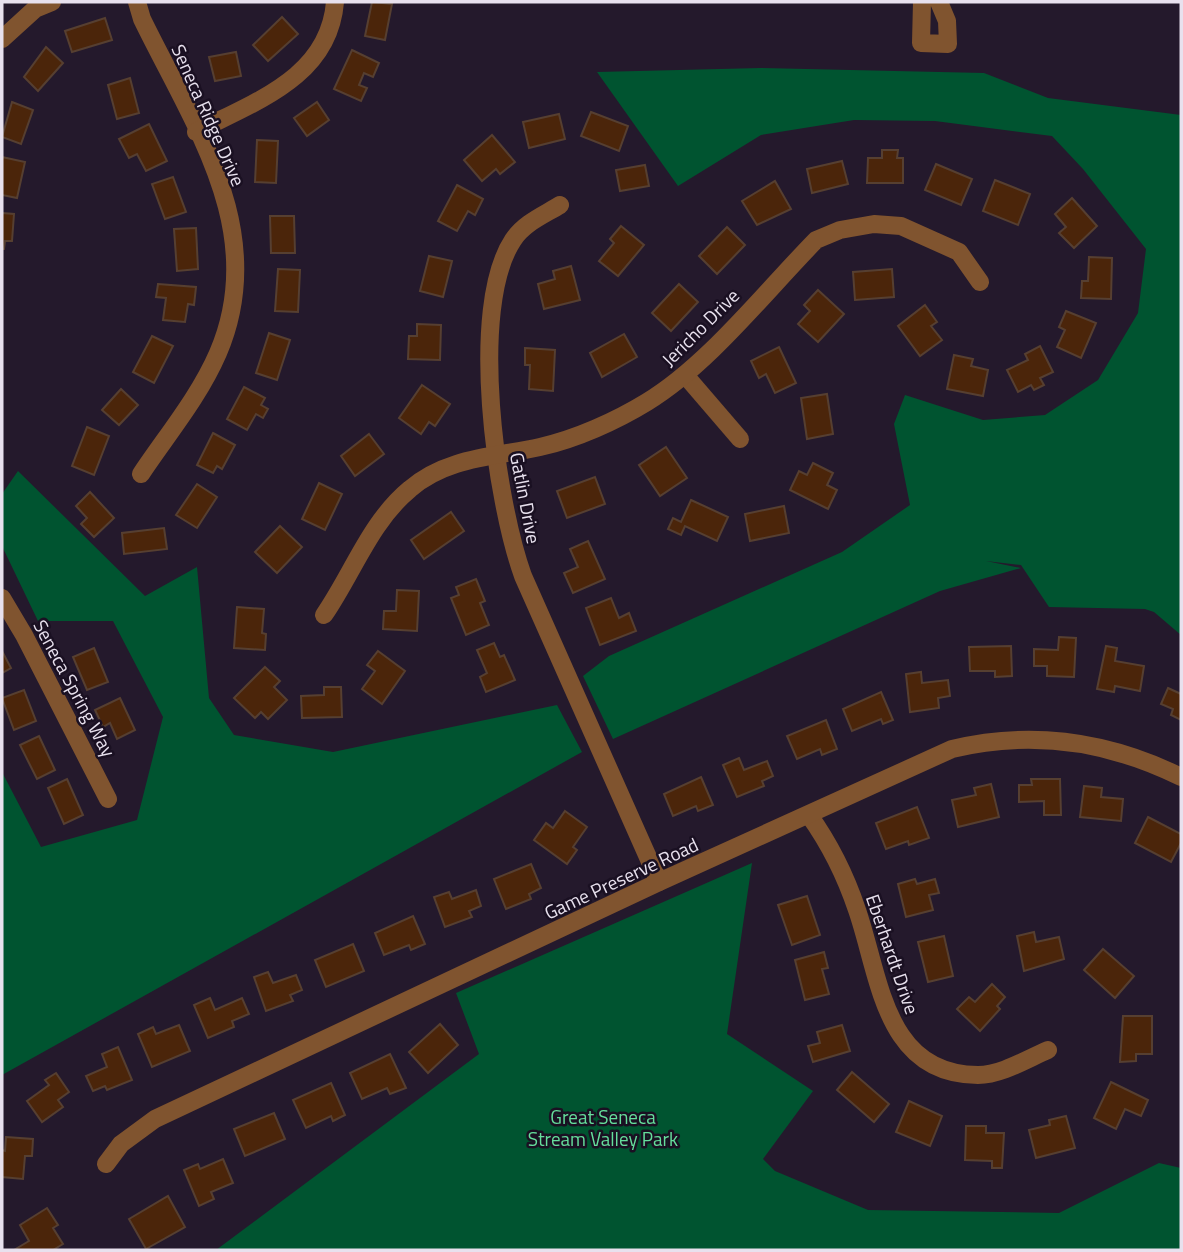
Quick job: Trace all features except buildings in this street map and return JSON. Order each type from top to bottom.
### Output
[{"type":"street","points":[[2,39],[35,9],[52,2]]},
{"type":"street","name":"Seneca Ridge Drive","points":[[137,2],[142,19],[220,180],[234,233],[238,274],[232,313],[217,354],[198,390],[141,474]]},
{"type":"street","points":[[196,132],[282,87],[311,63],[330,36],[335,2]]},
{"type":"street","points":[[922,2],[921,43],[948,44],[947,21],[939,2]]},
{"type":"street","name":"Gatlin Drive","points":[[560,205],[525,226],[513,240],[496,278],[488,367],[496,454],[510,541],[523,576],[659,882]]},
{"type":"street","name":"Jericho Drive","points":[[324,615],[349,578],[374,528],[411,488],[453,464],[542,447],[607,423],[647,402],[685,375],[816,240],[840,230],[874,224],[901,226],[959,252],[980,282]]},
{"type":"street","points":[[685,375],[740,439]]},
{"type":"street","name":"Seneca Spring Way","points":[[2,598],[24,635],[108,799]]},
{"type":"street","name":"Game Preserve Road","points":[[106,1164],[121,1144],[155,1119],[659,882],[952,749],[989,740],[1024,738],[1086,744],[1147,760],[1181,777]]},
{"type":"street","name":"Eberhardt Drive","points":[[809,815],[823,835],[857,909],[884,1005],[899,1034],[924,1059],[942,1069],[977,1075],[990,1074],[1048,1050]]},
{"type":"green space","points":[[761,68],[984,73],[1048,98],[1181,115],[1181,635],[1154,612],[1145,609],[1049,607],[1021,565],[986,561],[1021,568],[940,591],[613,739],[583,676],[609,656],[842,552],[910,505],[894,424],[905,395],[983,420],[1045,415],[1098,380],[1138,313],[1146,249],[1083,169],[1052,136],[935,121],[854,120],[761,135],[678,186],[597,72]]},
{"type":"green space","points":[[18,471],[145,596],[197,567],[209,698],[234,735],[333,752],[557,705],[582,752],[2,1075],[2,772],[41,847],[137,820],[163,717],[113,621],[38,621],[2,546],[2,494]]},
{"type":"green space","name":"Great Seneca Stream Valley Park","points":[[752,863],[727,1034],[813,1091],[763,1159],[775,1171],[868,1210],[1059,1213],[1159,1163],[1181,1168],[1181,1250],[216,1250],[479,1054],[456,993]]}]
